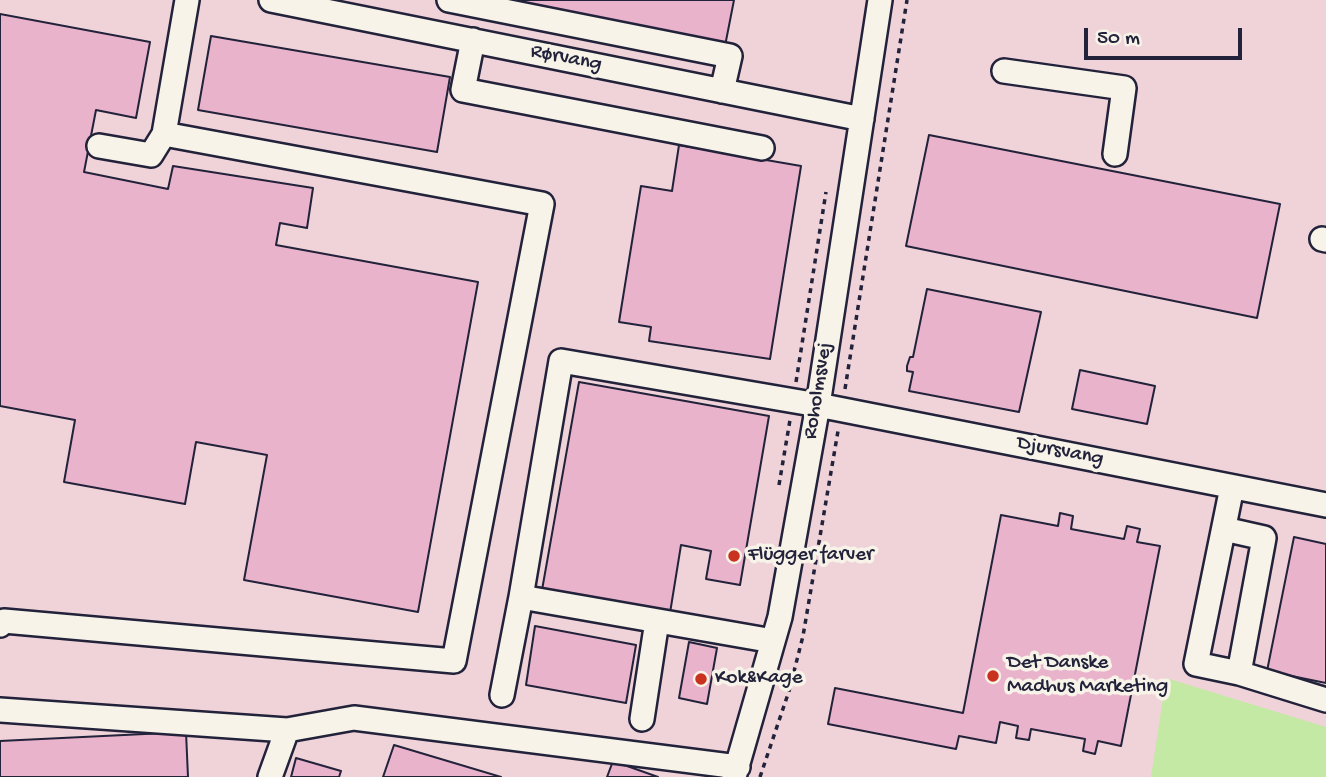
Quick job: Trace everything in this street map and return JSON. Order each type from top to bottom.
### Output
[{"type":"street","points":[[99,146],[150,155],[164,134],[187,0]]},
{"type":"street","name":"Rørvang","points":[[271,0],[371,9],[473,40],[862,119]]},
{"type":"street","points":[[449,0],[730,56],[722,91]]},
{"type":"street","name":"Roholmsvej","points":[[736,772],[780,617],[818,405],[880,0]]},
{"type":"street","points":[[473,40],[463,90],[762,148]]},
{"type":"street","points":[[1004,71],[1124,88],[1115,154]]},
{"type":"street","points":[[0,625],[4,621],[454,661],[542,204],[164,134]]},
{"type":"street","name":"Djursvang","points":[[520,597],[561,361],[793,400],[1326,505]]},
{"type":"street","points":[[1232,486],[1196,664],[1239,673],[1326,700]]},
{"type":"street","points":[[1224,529],[1264,537],[1239,673]]},
{"type":"street","points":[[502,695],[520,597],[773,641]]},
{"type":"street","points":[[642,719],[657,621]]},
{"type":"street","points":[[0,710],[287,730],[354,718],[736,772]]},
{"type":"street","points":[[271,777],[287,730]]},
{"type":"shaded area","points":[[0,0],[1326,0],[1326,777],[0,777]]},
{"type":"green space","points":[[1166,678],[1326,727],[1326,777],[1151,777]]},
{"type":"building","points":[[502,0],[734,0],[725,46]]},
{"type":"building","points":[[0,14],[150,42],[136,118],[96,110],[84,172],[168,189],[173,166],[313,188],[307,228],[280,223],[276,245],[478,282],[418,612],[244,580],[267,455],[196,442],[185,504],[64,482],[75,420],[0,406]]},
{"type":"building","points":[[211,36],[450,77],[437,152],[198,110]]},
{"type":"building","points":[[929,135],[1280,204],[1257,318],[906,246]]},
{"type":"building","points":[[679,145],[801,166],[770,359],[649,341],[651,327],[619,322],[641,186],[672,191]]},
{"type":"building","points":[[927,289],[1041,312],[1019,412],[909,391],[913,372],[907,371],[907,366],[910,357],[913,357]]},
{"type":"building","points":[[1080,370],[1155,386],[1147,424],[1072,409]]},
{"type":"building","points":[[579,382],[769,416],[740,585],[706,579],[711,551],[681,545],[670,613],[542,590]]},
{"type":"building","points":[[1060,513],[1073,516],[1071,529],[1124,539],[1127,526],[1140,529],[1137,542],[1160,546],[1121,746],[1098,741],[1095,754],[1083,751],[1085,739],[1031,729],[1029,740],[1016,738],[1018,726],[1000,722],[996,743],[959,736],[956,749],[828,724],[835,688],[963,713],[1001,515],[1058,526]]},
{"type":"building","points":[[1294,537],[1326,544],[1326,683],[1267,671]]},
{"type":"building","points":[[535,626],[636,645],[626,703],[526,685]]},
{"type":"building","points":[[689,642],[717,648],[707,704],[679,698]]},
{"type":"building","points":[[186,732],[188,777],[0,777],[0,741]]},
{"type":"building","points":[[394,745],[501,777],[383,777]]},
{"type":"building","points":[[296,758],[341,771],[339,777],[291,777]]},
{"type":"building","points":[[613,761],[658,777],[607,777]]},
{"type":"place","name":"Flügger farver","points":[[734,556]]},
{"type":"place","name":"Det Danske Madhus Marketing","points":[[993,676]]},
{"type":"place","name":"Kok&Kage","points":[[701,679]]}]
